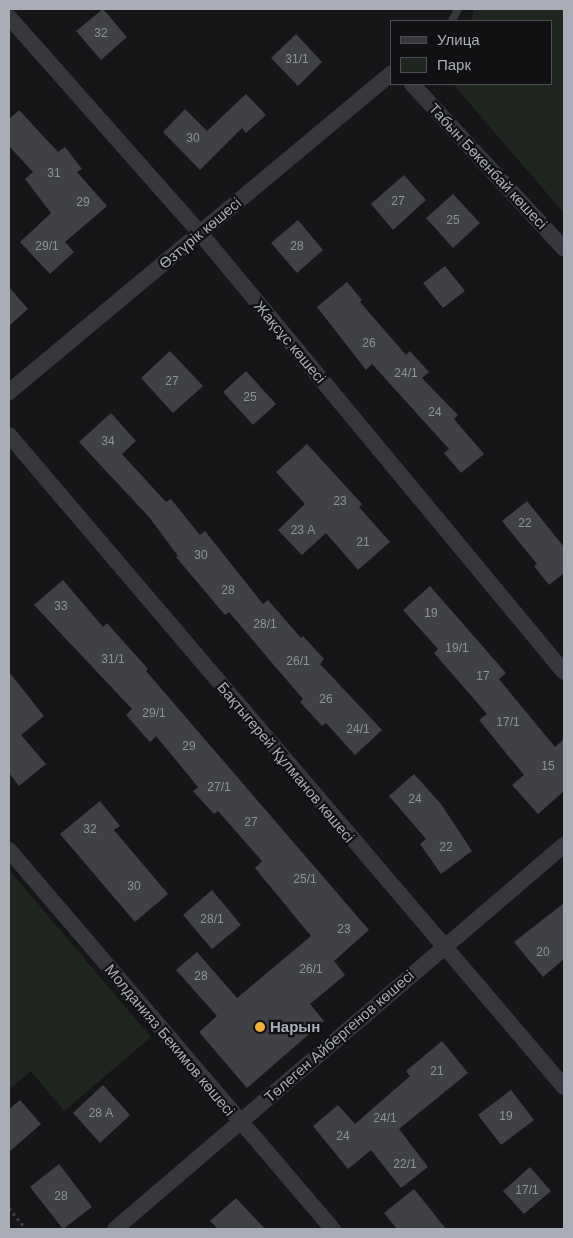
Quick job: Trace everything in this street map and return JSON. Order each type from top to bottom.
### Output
[{"type":"street","name":"Жақсұс көшесі","points":[[9,17],[200,233],[564,672]]},
{"type":"street","name":"Өзтүрік көшесі","points":[[9,392],[390,75]]},
{"type":"street","name":"Табын Бөкенбай көшесі","points":[[413,85],[564,249]]},
{"type":"street","name":"Бақтыгерей Құлманов көшесі","points":[[9,435],[442,947],[564,1087]]},
{"type":"street","name":"Төлеген Айбергенов көшесі","points":[[115,1229],[442,947],[564,845]]},
{"type":"street","name":"Молданияз Бекимов көшесі","points":[[9,850],[239,1122],[333,1229]]},
{"type":"path","points":[[9,1208],[26,1229]]},
{"type":"green space","points":[[474,9],[564,9],[564,213],[454,85],[553,85],[553,20],[471,20]]},
{"type":"green space","points":[[9,870],[151,1037],[64,1111],[31,1071],[9,1090]]},
{"type":"building","points":[[103,9],[127,37],[101,60],[76,31]]},
{"type":"building","points":[[296,34],[322,62],[298,86],[271,58]]},
{"type":"building","points":[[246,94],[266,115],[246,133],[242,128],[200,170],[163,132],[185,109],[207,131]]},
{"type":"building","points":[[19,110],[58,152],[65,147],[82,169],[77,172],[107,206],[65,242],[74,252],[50,274],[20,242],[51,213],[25,179],[33,172],[9,146],[9,119]]},
{"type":"building","points":[[404,175],[426,200],[393,230],[371,204]]},
{"type":"building","points":[[453,194],[480,223],[453,248],[426,218]]},
{"type":"building","points":[[298,220],[323,250],[297,273],[271,243]]},
{"type":"building","points":[[445,266],[465,291],[443,308],[423,283]]},
{"type":"building","points":[[347,282],[362,300],[360,302],[406,355],[410,351],[429,372],[422,378],[458,415],[454,419],[484,454],[461,473],[444,453],[449,449],[372,364],[366,370],[317,307]]},
{"type":"building","points":[[9,287],[28,309],[9,326]]},
{"type":"building","points":[[170,351],[203,386],[173,413],[141,378]]},
{"type":"building","points":[[246,371],[276,404],[253,425],[223,392]]},
{"type":"building","points":[[111,413],[136,441],[122,454],[166,502],[171,499],[200,535],[205,531],[263,604],[268,600],[301,638],[303,636],[324,659],[320,664],[382,730],[355,755],[326,723],[322,726],[300,702],[303,699],[229,612],[225,615],[176,557],[178,556],[149,517],[79,442]]},
{"type":"building","points":[[307,444],[362,504],[359,507],[390,542],[358,570],[326,533],[302,555],[278,530],[305,504],[276,472]]},
{"type":"building","points":[[527,501],[564,547],[564,573],[549,585],[534,566],[537,564],[502,521]]},
{"type":"building","points":[[63,580],[103,627],[107,623],[148,669],[146,671],[369,930],[334,961],[345,975],[310,1004],[324,1021],[247,1088],[199,1032],[217,1016],[176,970],[197,952],[237,998],[311,936],[255,868],[262,861],[218,811],[214,814],[193,791],[198,787],[156,736],[150,742],[126,715],[132,709],[34,605]]},
{"type":"building","points":[[430,586],[506,673],[499,679],[555,747],[564,739],[564,791],[538,814],[512,785],[524,775],[479,720],[487,714],[434,653],[438,649],[403,610]]},
{"type":"building","points":[[9,672],[44,716],[21,735],[46,764],[19,786],[9,773]]},
{"type":"building","points":[[414,774],[441,804],[472,851],[441,874],[420,844],[426,839],[389,796]]},
{"type":"building","points":[[100,801],[120,826],[114,830],[168,894],[135,922],[60,834]]},
{"type":"building","points":[[212,890],[241,925],[212,949],[183,915]]},
{"type":"building","points":[[564,903],[564,959],[543,977],[514,942]]},
{"type":"building","points":[[442,1041],[468,1073],[399,1129],[428,1167],[401,1188],[371,1150],[348,1169],[313,1126],[338,1105],[355,1124],[410,1076],[406,1071]]},
{"type":"building","points":[[103,1085],[130,1115],[100,1143],[73,1113]]},
{"type":"building","points":[[511,1090],[534,1120],[501,1145],[478,1115]]},
{"type":"building","points":[[20,1100],[41,1124],[9,1152],[9,1109]]},
{"type":"building","points":[[59,1164],[92,1207],[63,1229],[30,1187]]},
{"type":"building","points":[[530,1167],[551,1191],[524,1214],[503,1191]]},
{"type":"building","points":[[414,1189],[446,1229],[397,1229],[384,1213]]},
{"type":"building","points":[[236,1198],[265,1229],[218,1229],[210,1221]]},
{"type":"place","name":"Нарын","points":[[260,1027]]}]
